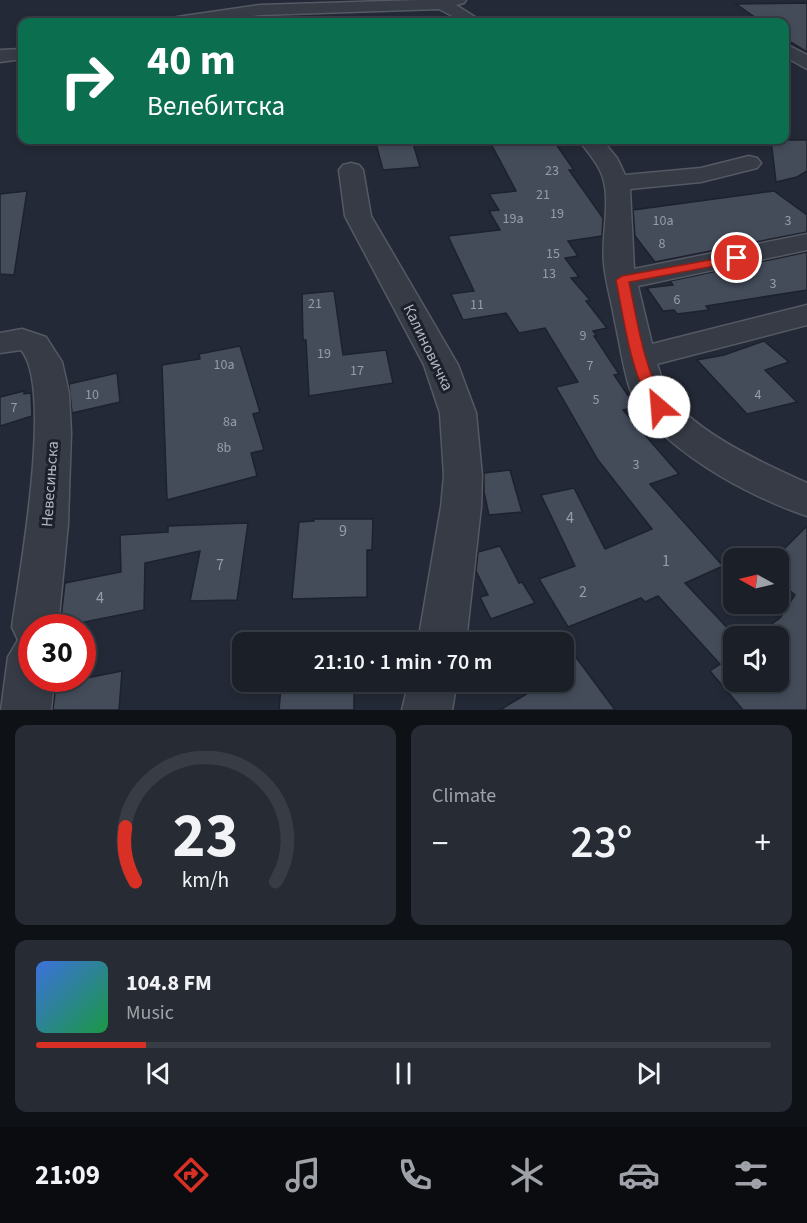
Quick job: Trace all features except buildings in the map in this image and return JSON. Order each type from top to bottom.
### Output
[{"type":"street","points":[[205,18],[260,10],[450,2],[470,18]]},
{"type":"street","points":[[789,51],[807,63]]},
{"type":"street","points":[[0,57],[18,55]]},
{"type":"street","points":[[594,144],[605,158],[617,183],[618,263],[648,390],[671,421],[699,443],[745,472],[807,500]]},
{"type":"street","points":[[617,183],[701,176],[749,163]]},
{"type":"street","name":"Калиновичка","points":[[351,170],[358,216],[441,365],[458,413],[463,476],[461,507],[442,632]]},
{"type":"street","points":[[622,280],[807,242]]},
{"type":"street","points":[[639,358],[807,315]]},
{"type":"street","name":"Невесињска","points":[[18,343],[41,350],[48,367],[52,404],[51,485],[36,614]]},
{"type":"street","points":[[26,710],[28,692]]},
{"type":"street","points":[[428,710],[431,692]]},
{"type":"route","points":[[659,407],[648,390],[622,280],[737,258]]}]
